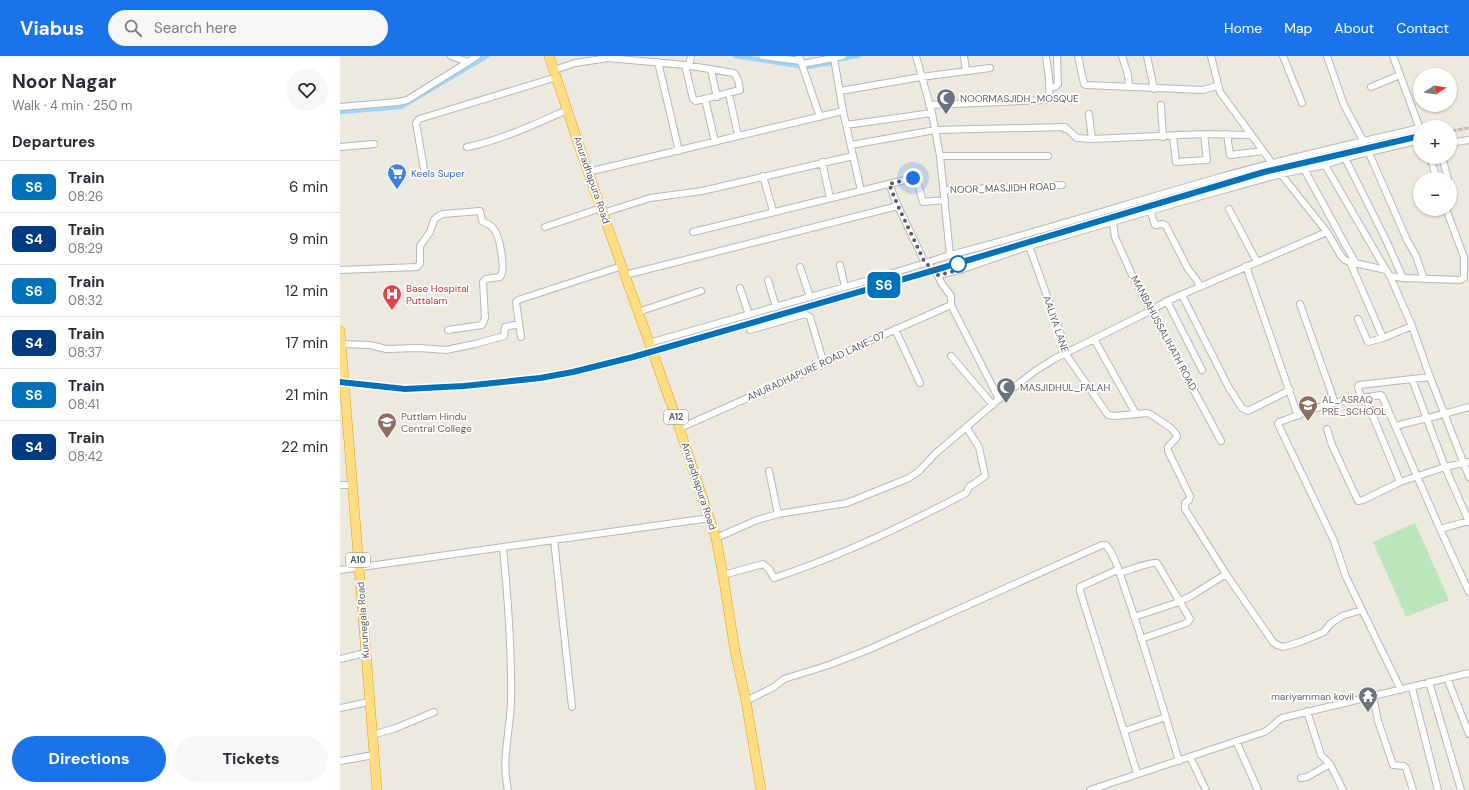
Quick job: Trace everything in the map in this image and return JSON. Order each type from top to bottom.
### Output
[{"type":"highway","name":"Anuradhapura Road","points":[[549,56],[588,172],[680,428],[716,538],[724,575],[735,651],[746,702],[761,790]]},
{"type":"highway","name":"Kurunegala Road","points":[[340,331],[343,404],[353,485],[365,653],[377,790]]},
{"type":"street","points":[[451,56],[468,62]]},
{"type":"street","points":[[340,107],[407,100],[477,56]]},
{"type":"street","points":[[424,169],[416,123],[420,119],[555,73],[575,62],[608,58],[658,62],[687,66],[711,70],[734,73],[738,80],[740,90],[705,100],[696,101],[693,99],[687,66],[691,56]]},
{"type":"street","points":[[766,56],[801,60],[843,56]]},
{"type":"street","name":"NOOR_MASJIDH ROAD","points":[[916,56],[932,113],[940,156],[945,190],[950,255]]},
{"type":"street","points":[[964,56],[966,71]]},
{"type":"street","points":[[929,105],[1047,100],[1049,98],[1049,88],[1046,56]]},
{"type":"street","points":[[1049,88],[1055,87],[1058,84],[1057,56]]},
{"type":"street","points":[[1078,56],[1084,84],[1086,85],[1203,90],[1217,86]]},
{"type":"street","points":[[1122,56],[1128,75],[1129,87]]},
{"type":"street","points":[[1147,56],[1154,89]]},
{"type":"street","points":[[1211,56],[1217,86],[1220,92],[1272,163],[1327,232],[1341,256],[1345,260],[1353,263],[1386,270]]},
{"type":"street","points":[[1282,56],[1302,103]]},
{"type":"street","points":[[1327,56],[1344,105],[1364,142]]},
{"type":"street","points":[[1393,56],[1417,120]]},
{"type":"street","points":[[834,58],[843,111],[861,191]]},
{"type":"street","points":[[801,60],[820,117]]},
{"type":"street","points":[[658,62],[679,151]]},
{"type":"street","points":[[840,91],[921,77],[990,68]]},
{"type":"street","points":[[711,70],[717,97]]},
{"type":"street","points":[[1371,87],[1400,75]]},
{"type":"street","points":[[729,94],[738,136]]},
{"type":"street","points":[[705,100],[715,142]]},
{"type":"street","points":[[1161,105],[1163,137]]},
{"type":"street","points":[[467,148],[485,144],[504,137],[567,110]]},
{"type":"street","points":[[588,172],[843,111]]},
{"type":"street","points":[[846,125],[932,113]]},
{"type":"street","points":[[1090,114],[1092,139]]},
{"type":"street","points":[[851,145],[935,130],[1065,128],[1077,138],[1092,139],[1204,134],[1251,134]]},
{"type":"street","points":[[649,343],[845,287],[950,255],[1025,236],[1272,163],[1413,130]]},
{"type":"street","points":[[1173,136],[1176,162],[1206,160],[1204,134]]},
{"type":"street","points":[[1227,134],[1230,155],[1263,150]]},
{"type":"street","points":[[1457,141],[1469,140]]},
{"type":"street","points":[[938,275],[960,270],[1029,246],[1281,174],[1324,165],[1345,158],[1413,142]]},
{"type":"street","points":[[340,147],[374,144]]},
{"type":"street","points":[[1369,153],[1407,240],[1416,256],[1424,279]]},
{"type":"street","points":[[545,227],[650,198],[702,191],[853,156]]},
{"type":"street","points":[[940,156],[1048,156]]},
{"type":"street","points":[[1345,158],[1386,240],[1403,278]]},
{"type":"street","points":[[822,162],[830,198]]},
{"type":"street","points":[[1432,164],[1434,172]]},
{"type":"street","points":[[1324,165],[1390,276],[1412,326],[1444,414],[1466,463],[1469,477]]},
{"type":"street","points":[[1433,168],[1444,165],[1446,172]]},
{"type":"street","points":[[1304,169],[1353,263],[1383,338]]},
{"type":"street","points":[[763,176],[773,211]]},
{"type":"street","points":[[693,232],[773,211],[914,178],[919,186],[923,202],[945,200]]},
{"type":"street","points":[[889,184],[925,263],[934,269],[951,296],[951,305],[999,399]]},
{"type":"street","name":"NOOR_MASJIDH ROAD","points":[[945,190],[1062,185]]},
{"type":"street","points":[[1146,199],[1155,225],[1162,224],[1166,226],[1188,269],[1200,286]]},
{"type":"street","points":[[521,337],[516,302],[518,300],[624,271],[898,206]]},
{"type":"street","points":[[1229,209],[1257,262]]},
{"type":"street","points":[[340,270],[416,267],[420,263],[420,246],[430,232],[437,216],[443,214],[480,211],[482,221],[494,228],[499,239],[503,271],[500,277],[486,279],[482,282],[485,318],[482,325],[448,330]]},
{"type":"street","points":[[1390,276],[1403,278],[1460,280],[1464,278],[1466,259],[1449,216]]},
{"type":"street","name":"MANBAHUSSALIHATH ROAD","points":[[1113,222],[1115,237],[1133,277],[1152,310],[1220,441]]},
{"type":"street","points":[[716,538],[757,520],[778,514],[847,503],[909,478],[919,471],[936,452],[999,399],[1035,371],[1065,353],[1152,310],[1167,301],[1327,232]]},
{"type":"street","name":"AALIYA LANE","points":[[1029,246],[1066,349],[1065,353],[1108,415],[1115,416],[1136,414]]},
{"type":"street","points":[[840,265],[845,287]]},
{"type":"street","points":[[800,266],[810,297]]},
{"type":"street","points":[[1246,266],[1298,416]]},
{"type":"street","points":[[768,280],[776,307]]},
{"type":"street","points":[[740,288],[749,315]]},
{"type":"street","points":[[638,312],[701,290]]},
{"type":"street","points":[[1182,295],[1229,388],[1242,408],[1248,410],[1290,390]]},
{"type":"street","points":[[1167,301],[1202,370]]},
{"type":"street","points":[[1300,304],[1335,403]]},
{"type":"street","name":"ANURADHAPURE ROAD LANE-07","points":[[680,428],[824,364],[895,329],[951,305]]},
{"type":"street","points":[[750,330],[805,314],[810,317],[824,364]]},
{"type":"street","points":[[1358,319],[1368,342],[1383,338],[1412,326]]},
{"type":"street","points":[[341,344],[370,345],[386,349],[419,348],[446,350],[504,336],[505,327],[519,324]]},
{"type":"street","points":[[895,329],[920,384]]},
{"type":"street","points":[[1094,339],[1136,414],[1150,414],[1171,428],[1176,434],[1177,437],[1168,447],[1168,451],[1190,496],[1189,500],[1185,503],[1185,509],[1226,574],[1273,642],[1280,646],[1300,642],[1324,632],[1330,624],[1342,616],[1362,610]]},
{"type":"street","points":[[952,356],[993,405]]},
{"type":"street","points":[[1400,482],[1358,387],[1359,385],[1430,377]]},
{"type":"street","points":[[1412,380],[1445,467],[1469,521],[1440,530]]},
{"type":"street","points":[[1401,690],[1346,577],[1334,541],[1278,424],[1279,422],[1335,403],[1381,395],[1440,530],[1468,588]]},
{"type":"street","points":[[1395,426],[1469,407]]},
{"type":"street","points":[[724,575],[763,564],[769,569],[774,578],[860,546],[966,493],[969,487],[985,476],[978,447],[966,428]]},
{"type":"street","points":[[1327,429],[1332,445],[1358,501],[1400,482],[1445,467],[1466,463]]},
{"type":"street","points":[[769,471],[778,514]]},
{"type":"street","points":[[340,485],[353,485]]},
{"type":"street","points":[[340,570],[710,518]]},
{"type":"street","points":[[554,540],[572,707]]},
{"type":"street","points":[[746,702],[774,687],[784,679],[829,665],[870,649],[1102,545],[1106,545],[1111,551],[1134,617],[1180,760]]},
{"type":"street","points":[[503,548],[508,598],[510,654],[511,704],[505,755],[508,790]]},
{"type":"street","points":[[1137,774],[1080,587],[1118,572],[1154,562],[1157,563],[1190,619],[1188,622],[1141,639]]},
{"type":"street","points":[[1134,617],[1191,596],[1226,574]]},
{"type":"street","points":[[340,659],[365,653]]},
{"type":"street","points":[[1090,790],[1269,730],[1274,723],[1282,718],[1412,688],[1429,682],[1469,673]]},
{"type":"street","points":[[1447,678],[1469,734]]},
{"type":"street","points":[[1429,682],[1461,790]]},
{"type":"street","points":[[1412,688],[1438,790]]},
{"type":"street","points":[[1372,696],[1378,721],[1393,765],[1404,766],[1406,768],[1413,790]]},
{"type":"street","points":[[340,708],[369,702]]},
{"type":"street","points":[[1307,711],[1321,755],[1330,764],[1343,790]]},
{"type":"street","points":[[372,735],[396,728],[434,712]]},
{"type":"street","points":[[1124,732],[1166,717]]},
{"type":"street","points":[[1236,741],[1258,790]]},
{"type":"street","points":[[340,761],[374,755]]},
{"type":"street","points":[[1190,757],[1206,790]]},
{"type":"street","points":[[1301,778],[1307,777],[1330,764]]},
{"type":"green space","points":[[1415,523],[1449,600],[1406,617],[1373,542]]},
{"type":"waterway","points":[[340,112],[401,107],[487,56]]},
{"type":"waterway","points":[[735,56],[799,66]]},
{"type":"waterway","points":[[840,59],[858,56]]},
{"type":"waterway","points":[[807,67],[831,63]]},
{"type":"railway","points":[[1457,130],[1469,128]]},
{"type":"railway","points":[[340,382],[405,389],[465,386],[540,378],[573,372],[633,357],[935,270],[1263,172],[1413,138]]},
{"type":"train","name":"S6","points":[[340,382],[405,389],[464,386],[540,378],[573,372],[633,357],[935,270],[1264,172],[1413,138]]},
{"type":"place","name":"NOORMASJIDH_MOSQUE","points":[[946,115]]},
{"type":"place","name":"Keels Super","points":[[397,190]]},
{"type":"place","name":"Base Hospital Puttalam","points":[[392,311]]},
{"type":"place","name":"MASJIDHUL_FALAH","points":[[1006,404]]},
{"type":"place","name":"AL_ASRAQ PRE_SCHOOL","points":[[1308,422]]},
{"type":"place","name":"Puttlam Hindu Central College","points":[[387,439]]},
{"type":"place","name":"mariyamman kovil","points":[[1368,713]]},
{"type":"route","points":[[913,178],[889,184],[925,263],[935,270],[938,275],[960,270],[958,264]]}]
